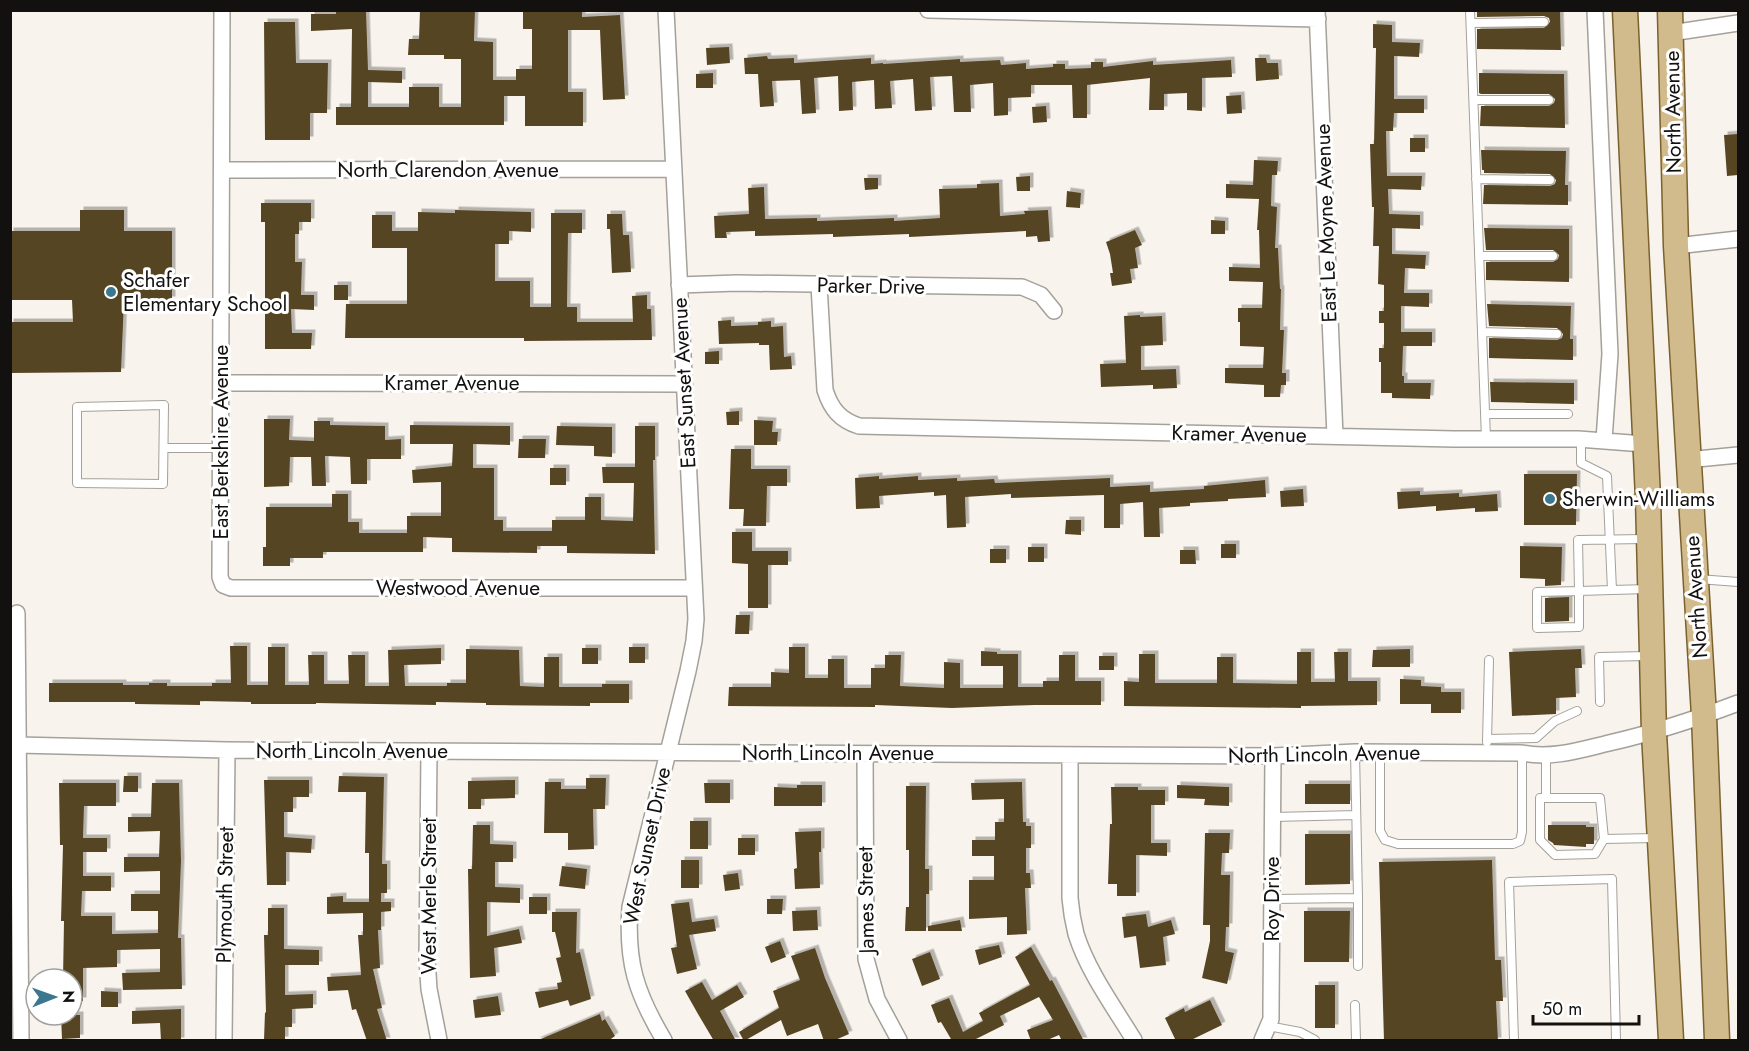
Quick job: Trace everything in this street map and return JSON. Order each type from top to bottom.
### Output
[{"type":"main road","name":"North Avenue","points":[[1625,10],[1648,498],[1654,733],[1671,1041]]},
{"type":"main road","name":"North Avenue","points":[[1670,22],[1676,246],[1704,716],[1717,1041]]},
{"type":"street","name":"East Berkshire Avenue","points":[[222,10],[220,577],[223,585]]},
{"type":"street","name":"East Sunset Avenue","points":[[666,10],[696,618],[694,641],[667,752]]},
{"type":"street","points":[[928,10],[1318,15]]},
{"type":"street","points":[[1595,10],[1610,354],[1604,440]]},
{"type":"street","name":"East Le Moyne Avenue","points":[[1318,15],[1335,436]]},
{"type":"street","points":[[1670,22],[1738,23]]},
{"type":"street","name":"North Clarendon Avenue","points":[[222,170],[674,169]]},
{"type":"street","points":[[1676,246],[1738,239]]},
{"type":"street","name":"Parker Drive","points":[[679,285],[736,283],[1022,287],[1041,295],[1054,312]]},
{"type":"street","name":"Kramer Avenue","points":[[819,285],[822,376],[829,404],[837,414],[852,424],[868,428],[1581,439],[1644,444]]},
{"type":"street","name":"Kramer Avenue","points":[[221,383],[684,384]]},
{"type":"street","points":[[1688,460],[1738,455]]},
{"type":"street","name":"Westwood Avenue","points":[[223,585],[231,588],[694,588]]},
{"type":"street","points":[[17,613],[21,1041]]},
{"type":"street","name":"North Lincoln Avenue","points":[[18,745],[227,750],[1273,756],[1380,753],[1487,746],[1535,755],[1564,754],[1654,733],[1738,703]]},
{"type":"street","name":"Plymouth Street","points":[[224,1041],[227,750]]},
{"type":"street","name":"West Merle Street","points":[[429,751],[429,989],[439,1041]]},
{"type":"street","name":"West Sunset Drive","points":[[664,1041],[637,985],[628,934],[632,895],[667,752]]},
{"type":"street","name":"James Street","points":[[865,754],[866,959],[877,999],[899,1041]]},
{"type":"street","points":[[1071,755],[1070,898],[1073,921],[1080,947],[1090,967],[1134,1041]]},
{"type":"street","name":"Roy Drive","points":[[1262,1041],[1268,1026],[1271,1008],[1273,756]]},
{"type":"lane","points":[[1470,10],[1486,439]]},
{"type":"lane","points":[[1471,22],[1544,22]]},
{"type":"lane","points":[[1474,100],[1549,100]]},
{"type":"lane","points":[[1476,179],[1550,180]]},
{"type":"lane","points":[[1479,256],[1553,256]]},
{"type":"lane","points":[[1482,332],[1557,334]]},
{"type":"lane","points":[[164,405],[164,448],[163,484],[77,483],[77,407],[164,405]]},
{"type":"lane","points":[[1486,414],[1568,414]]},
{"type":"lane","points":[[1581,439],[1581,463],[1607,476],[1612,590]]},
{"type":"lane","points":[[164,448],[221,448]]},
{"type":"lane","points":[[1608,500],[1648,498]]},
{"type":"lane","points":[[1649,538],[1578,540],[1579,591],[1579,627],[1537,628],[1537,592],[1579,591],[1650,589]]},
{"type":"lane","points":[[1695,579],[1738,582]]},
{"type":"lane","points":[[1600,702],[1599,657],[1652,656]]},
{"type":"lane","points":[[1489,660],[1487,746],[1536,738],[1556,721],[1577,711]]},
{"type":"lane","points":[[1380,753],[1380,831],[1385,840],[1398,844],[1513,844],[1520,841],[1522,832],[1536,738]]},
{"type":"lane","points":[[1355,752],[1358,966]]},
{"type":"lane","points":[[1535,755],[1546,798]]},
{"type":"lane","points":[[1540,798],[1600,798],[1604,839],[1595,854],[1555,855],[1540,840],[1540,798]]},
{"type":"lane","points":[[1273,817],[1356,814]]},
{"type":"lane","points":[[1604,839],[1660,838]]},
{"type":"lane","points":[[1514,1041],[1509,882],[1612,879],[1616,1041]]},
{"type":"lane","points":[[1272,898],[1358,898]]},
{"type":"lane","points":[[1355,1005],[1356,1041]]},
{"type":"lane","points":[[1268,1026],[1300,1032],[1315,1041]]},
{"type":"building","points":[[336,10],[366,10],[368,70],[402,71],[402,83],[368,82],[368,107],[409,107],[409,87],[439,87],[439,107],[461,107],[461,59],[444,59],[444,55],[408,55],[409,39],[419,39],[420,10],[475,10],[474,41],[493,42],[493,80],[516,80],[516,69],[532,69],[532,29],[523,29],[523,10],[582,10],[582,17],[620,15],[625,99],[603,100],[600,30],[568,30],[568,92],[583,92],[583,126],[525,126],[525,96],[504,96],[504,125],[336,125],[336,107],[351,107],[352,29],[311,31],[311,14],[336,14]]},
{"type":"building","points":[[1477,10],[1560,10],[1561,50],[1477,49],[1477,29],[1544,28],[1550,22],[1549,18],[1544,16],[1477,17]]},
{"type":"building","points":[[264,22],[295,22],[296,63],[328,63],[327,113],[310,113],[310,140],[265,140]]},
{"type":"building","points":[[1373,24],[1392,25],[1392,42],[1420,43],[1419,57],[1394,56],[1394,99],[1424,99],[1424,113],[1394,113],[1393,131],[1386,131],[1387,176],[1422,176],[1421,190],[1388,189],[1389,214],[1420,215],[1420,229],[1392,228],[1392,254],[1426,255],[1425,269],[1405,268],[1404,293],[1429,293],[1429,307],[1401,306],[1401,332],[1432,332],[1432,346],[1403,346],[1402,376],[1404,376],[1404,383],[1431,383],[1430,399],[1392,398],[1392,393],[1381,393],[1379,348],[1384,348],[1384,323],[1379,323],[1379,311],[1384,311],[1384,285],[1378,284],[1379,246],[1373,246],[1374,207],[1372,207],[1370,144],[1374,144],[1376,48],[1373,48]]},
{"type":"building","points":[[729,47],[730,63],[707,65],[706,48]]},
{"type":"building","points":[[767,56],[768,59],[794,58],[794,63],[871,58],[871,64],[960,59],[960,62],[1000,60],[1001,65],[1026,63],[1026,69],[1053,67],[1053,64],[1065,64],[1065,69],[1091,68],[1091,62],[1103,62],[1103,67],[1153,61],[1153,65],[1231,60],[1232,77],[1202,78],[1202,111],[1187,110],[1187,93],[1164,94],[1164,110],[1149,110],[1150,78],[1087,85],[1087,118],[1073,118],[1072,85],[1031,85],[1031,97],[1008,98],[1008,115],[994,116],[993,83],[970,85],[971,112],[954,112],[952,76],[930,77],[932,110],[915,111],[913,79],[890,81],[892,108],[875,109],[874,80],[852,82],[853,110],[839,111],[838,76],[814,78],[816,113],[802,114],[800,80],[772,81],[774,106],[760,107],[758,74],[745,74],[744,58]]},
{"type":"building","points":[[1255,58],[1266,58],[1267,63],[1278,63],[1279,79],[1256,81]]},
{"type":"building","points":[[713,73],[713,88],[696,88],[696,74]]},
{"type":"building","points":[[1479,73],[1564,74],[1565,128],[1480,126],[1481,106],[1549,106],[1554,103],[1555,99],[1549,94],[1481,94],[1479,93]]},
{"type":"building","points":[[1241,95],[1242,113],[1227,114],[1226,96]]},
{"type":"building","points":[[1046,106],[1047,122],[1033,123],[1032,107]]},
{"type":"building","points":[[1738,134],[1738,175],[1727,176],[1724,135]]},
{"type":"building","points":[[1410,138],[1425,138],[1425,152],[1410,152]]},
{"type":"building","points":[[1481,150],[1566,151],[1565,185],[1568,185],[1568,205],[1483,204],[1484,185],[1550,186],[1555,184],[1556,180],[1550,174],[1484,173]]},
{"type":"building","points":[[1254,160],[1278,161],[1277,175],[1272,175],[1271,206],[1277,207],[1275,248],[1278,248],[1281,289],[1280,330],[1284,330],[1282,373],[1286,373],[1286,385],[1281,385],[1280,397],[1264,397],[1264,385],[1225,383],[1225,368],[1263,368],[1264,347],[1240,346],[1238,308],[1262,308],[1263,282],[1229,281],[1229,267],[1260,268],[1259,230],[1257,230],[1259,199],[1226,198],[1226,184],[1253,185]]},
{"type":"building","points":[[1030,176],[1030,191],[1017,191],[1016,177]]},
{"type":"building","points":[[864,178],[878,178],[878,189],[865,190]]},
{"type":"building","points":[[999,183],[1000,216],[1025,214],[1024,211],[1048,210],[1050,241],[1038,242],[1037,236],[1026,237],[1026,231],[909,237],[909,234],[833,237],[833,234],[755,236],[755,231],[726,232],[727,238],[715,238],[714,216],[749,214],[748,188],[764,187],[765,219],[817,218],[817,221],[894,218],[894,221],[940,218],[939,189],[977,188],[977,184]]},
{"type":"building","points":[[1067,191],[1081,193],[1080,208],[1066,207]]},
{"type":"building","points":[[261,203],[311,203],[311,222],[299,222],[299,234],[295,234],[295,262],[302,262],[301,295],[314,295],[314,310],[291,309],[292,333],[312,333],[311,349],[265,349],[265,222],[261,222]]},
{"type":"building","points":[[80,210],[124,210],[124,231],[172,231],[172,300],[124,300],[121,372],[10,373],[10,322],[73,322],[72,300],[10,300],[10,231],[80,231]]},
{"type":"building","points":[[455,210],[531,212],[531,232],[509,231],[509,244],[495,244],[495,281],[530,281],[530,307],[551,307],[551,213],[582,213],[582,233],[568,233],[567,307],[577,307],[577,322],[633,322],[632,296],[647,295],[647,309],[651,309],[652,340],[524,341],[524,338],[345,338],[346,304],[407,304],[407,248],[372,248],[372,215],[392,215],[392,231],[418,231],[418,212],[455,213]]},
{"type":"building","points":[[607,214],[622,214],[623,235],[629,235],[631,272],[612,273]]},
{"type":"building","points":[[1211,220],[1225,221],[1225,234],[1211,234]]},
{"type":"building","points":[[1484,228],[1569,229],[1569,282],[1486,280],[1486,262],[1553,262],[1558,259],[1559,255],[1553,250],[1486,250]]},
{"type":"building","points":[[1135,230],[1142,245],[1135,248],[1138,268],[1130,269],[1132,283],[1112,286],[1110,273],[1113,273],[1106,242]]},
{"type":"building","points":[[334,285],[348,285],[348,300],[334,300]]},
{"type":"building","points":[[1487,304],[1571,306],[1570,339],[1573,339],[1573,360],[1489,358],[1489,338],[1557,340],[1562,338],[1563,334],[1557,328],[1489,326]]},
{"type":"building","points":[[1140,315],[1140,317],[1162,316],[1163,345],[1141,346],[1141,370],[1176,369],[1177,388],[1153,389],[1153,385],[1101,387],[1100,364],[1126,363],[1124,316]]},
{"type":"building","points":[[731,320],[731,326],[758,325],[758,322],[771,321],[771,327],[783,326],[784,357],[791,356],[792,369],[770,370],[769,345],[719,344],[718,321]]},
{"type":"building","points":[[719,351],[719,364],[705,364],[705,352]]},
{"type":"building","points":[[1490,382],[1574,383],[1574,404],[1491,402]]},
{"type":"building","points":[[739,411],[739,425],[727,425],[726,412]]},
{"type":"building","points":[[264,419],[290,419],[289,440],[314,441],[314,421],[330,421],[330,425],[385,426],[385,440],[401,439],[401,459],[367,459],[367,484],[351,484],[350,457],[325,456],[326,486],[312,486],[311,457],[290,457],[289,486],[264,487]]},
{"type":"building","points":[[754,420],[773,421],[772,432],[778,432],[777,445],[754,445]]},
{"type":"building","points":[[410,425],[510,426],[510,445],[473,444],[473,468],[494,468],[494,520],[503,520],[503,531],[552,531],[552,520],[585,520],[585,497],[601,497],[601,520],[633,521],[634,483],[603,483],[602,467],[635,467],[635,426],[655,426],[655,460],[653,460],[655,554],[567,553],[567,546],[537,546],[537,553],[452,552],[452,538],[423,537],[423,552],[323,552],[323,558],[290,558],[290,566],[263,566],[263,547],[266,547],[266,507],[332,507],[332,494],[348,494],[348,522],[359,522],[359,533],[407,533],[407,516],[441,516],[441,482],[413,483],[412,470],[452,466],[453,444],[410,444]]},
{"type":"building","points":[[557,426],[612,427],[612,457],[594,456],[594,446],[556,445]]},
{"type":"building","points":[[519,439],[546,439],[545,458],[518,458]]},
{"type":"building","points":[[731,449],[751,449],[751,469],[787,469],[787,486],[767,486],[766,526],[743,526],[744,509],[729,509]]},
{"type":"building","points":[[550,468],[566,468],[566,485],[550,485]]},
{"type":"building","name":"Sherwin-Williams","points":[[1524,474],[1577,474],[1576,525],[1524,525]]},
{"type":"building","points":[[879,476],[879,479],[918,476],[918,480],[994,479],[995,483],[1110,478],[1110,487],[1150,485],[1150,492],[1204,489],[1204,486],[1265,480],[1266,497],[1228,499],[1228,501],[1190,503],[1190,506],[1159,508],[1160,537],[1144,537],[1143,502],[1120,504],[1120,528],[1104,528],[1104,495],[1011,498],[1011,494],[965,497],[966,527],[947,528],[946,495],[934,496],[934,492],[879,496],[880,508],[856,509],[855,478]]},
{"type":"building","points":[[1303,489],[1304,506],[1281,507],[1280,491]]},
{"type":"building","points":[[1420,491],[1420,495],[1459,493],[1459,497],[1497,494],[1498,511],[1475,512],[1475,508],[1436,511],[1436,506],[1398,509],[1397,492]]},
{"type":"building","points":[[1066,520],[1081,520],[1081,535],[1065,534]]},
{"type":"building","points":[[732,532],[752,532],[752,551],[788,551],[788,565],[768,565],[768,608],[748,608],[748,564],[732,563]]},
{"type":"building","points":[[1221,544],[1236,544],[1236,558],[1221,558]]},
{"type":"building","points":[[1520,546],[1562,547],[1561,585],[1545,586],[1545,579],[1520,578]]},
{"type":"building","points":[[1028,547],[1044,547],[1044,562],[1028,562]]},
{"type":"building","points":[[990,549],[1006,549],[1006,563],[990,563]]},
{"type":"building","points":[[1180,550],[1195,550],[1196,564],[1180,564]]},
{"type":"building","points":[[1569,597],[1569,621],[1545,622],[1545,598]]},
{"type":"building","points":[[736,615],[750,615],[749,634],[735,634]]},
{"type":"building","points":[[230,646],[247,646],[247,685],[268,685],[268,647],[285,647],[285,685],[309,685],[308,655],[324,655],[324,684],[349,684],[348,655],[365,655],[365,686],[389,686],[388,650],[441,648],[441,664],[404,665],[405,686],[447,686],[447,683],[466,683],[466,649],[519,650],[520,686],[544,687],[544,657],[559,657],[559,687],[602,687],[602,684],[629,684],[629,703],[590,703],[590,706],[436,702],[436,705],[251,704],[251,702],[200,701],[200,705],[49,702],[49,683],[149,685],[149,683],[167,683],[167,686],[212,686],[212,683],[231,683]]},
{"type":"building","points":[[629,647],[645,647],[645,663],[629,663]]},
{"type":"building","points":[[789,647],[805,647],[805,678],[828,678],[828,659],[844,659],[844,688],[871,688],[871,668],[885,668],[885,655],[901,655],[900,686],[944,688],[944,662],[960,663],[960,688],[1003,688],[1003,666],[981,666],[981,651],[1018,654],[1018,687],[1043,687],[1043,681],[1059,681],[1059,655],[1075,655],[1075,681],[1101,681],[1101,705],[952,708],[875,705],[875,707],[728,706],[729,687],[771,687],[771,672],[789,673]]},
{"type":"building","points":[[582,648],[598,648],[598,664],[582,664]]},
{"type":"building","points":[[1410,649],[1410,667],[1372,667],[1373,650]]},
{"type":"building","points":[[1581,649],[1582,668],[1575,668],[1576,697],[1556,698],[1556,714],[1512,716],[1509,652]]},
{"type":"building","points":[[1297,652],[1311,652],[1311,682],[1335,682],[1334,652],[1348,652],[1348,681],[1377,681],[1377,705],[1301,706],[1301,708],[1124,706],[1124,681],[1139,682],[1139,654],[1155,654],[1155,683],[1217,683],[1217,657],[1233,657],[1233,683],[1297,684]]},
{"type":"building","points":[[1099,656],[1114,656],[1114,670],[1099,670]]},
{"type":"building","points":[[1400,679],[1421,680],[1421,686],[1441,687],[1441,692],[1461,692],[1461,713],[1431,713],[1431,704],[1400,704]]},
{"type":"building","points":[[124,776],[138,776],[138,792],[123,792]]},
{"type":"building","points":[[339,776],[384,777],[382,864],[387,864],[387,893],[381,893],[381,902],[391,902],[391,911],[381,912],[381,930],[378,930],[380,968],[373,969],[382,1008],[377,1009],[387,1041],[367,1041],[356,1009],[352,1010],[348,990],[328,991],[327,977],[361,975],[358,935],[363,935],[363,913],[327,914],[327,897],[343,896],[343,902],[369,902],[369,853],[365,853],[366,792],[338,792]]},
{"type":"building","points":[[586,778],[606,778],[605,809],[593,809],[594,849],[568,850],[568,833],[544,833],[545,782],[561,782],[561,789],[586,789]]},
{"type":"building","points":[[264,780],[309,780],[309,797],[293,797],[293,812],[284,812],[284,837],[312,839],[311,853],[286,852],[286,885],[267,885]]},
{"type":"building","points":[[515,780],[515,798],[481,799],[481,809],[468,809],[468,781]]},
{"type":"building","points":[[1022,782],[1023,822],[1026,822],[1026,826],[1031,826],[1031,848],[1026,848],[1026,873],[1030,873],[1031,888],[1025,888],[1027,934],[1007,935],[1007,917],[969,919],[969,880],[994,880],[994,856],[972,856],[972,840],[995,840],[995,822],[1004,822],[1004,799],[972,800],[971,783]]},
{"type":"building","points":[[59,783],[116,783],[116,806],[84,806],[83,838],[107,838],[107,852],[83,852],[83,876],[111,876],[111,891],[82,891],[81,916],[112,916],[112,934],[158,933],[158,911],[131,911],[131,894],[160,894],[160,871],[124,872],[124,857],[159,857],[160,831],[128,832],[128,817],[151,817],[152,783],[179,783],[181,861],[178,938],[181,938],[182,989],[123,990],[122,973],[160,972],[160,949],[117,950],[117,967],[63,967],[64,921],[61,921],[63,845],[60,845]]},
{"type":"building","points":[[704,783],[730,783],[730,803],[705,803]]},
{"type":"building","points":[[1305,784],[1350,784],[1350,804],[1305,804]]},
{"type":"building","points":[[797,785],[822,785],[822,806],[774,806],[774,787],[797,788]]},
{"type":"building","points":[[1177,785],[1229,787],[1229,806],[1204,805],[1205,799],[1177,798]]},
{"type":"building","points":[[906,786],[926,786],[925,869],[929,869],[929,894],[926,894],[926,931],[905,931],[906,907],[909,907]]},
{"type":"building","points":[[1111,787],[1165,790],[1165,805],[1151,805],[1151,843],[1167,843],[1167,856],[1136,855],[1136,896],[1117,896],[1117,884],[1108,884],[1110,824],[1112,824]]},
{"type":"building","points":[[690,821],[708,821],[708,849],[690,849]]},
{"type":"building","points":[[473,825],[490,825],[490,844],[513,845],[513,862],[495,862],[495,887],[520,888],[520,903],[487,902],[487,936],[519,929],[522,943],[494,948],[496,976],[470,978],[468,869],[472,869]]},
{"type":"building","points":[[1548,825],[1594,827],[1594,844],[1586,844],[1586,847],[1554,845],[1548,840]]},
{"type":"building","points":[[821,831],[820,888],[795,889],[794,869],[797,868],[795,832]]},
{"type":"building","points":[[1205,833],[1230,833],[1229,853],[1222,853],[1221,875],[1230,875],[1229,927],[1226,927],[1225,951],[1234,953],[1227,984],[1202,978],[1210,941],[1210,925],[1203,925]]},
{"type":"building","points":[[1305,834],[1350,834],[1350,884],[1305,885]]},
{"type":"building","points":[[738,838],[755,838],[755,855],[738,855]]},
{"type":"building","points":[[681,860],[699,860],[699,888],[681,888]]},
{"type":"building","points":[[1492,860],[1495,960],[1501,960],[1503,1001],[1496,1001],[1498,1041],[1384,1041],[1379,862]]},
{"type":"building","points":[[562,866],[587,869],[585,889],[559,886]]},
{"type":"building","points":[[738,873],[740,889],[725,891],[723,875]]},
{"type":"building","points":[[529,897],[547,897],[547,914],[529,914]]},
{"type":"building","points":[[767,899],[783,899],[782,914],[767,914]]},
{"type":"building","points":[[689,902],[692,922],[714,919],[716,931],[689,935],[697,969],[677,974],[671,948],[677,947],[671,904]]},
{"type":"building","points":[[268,908],[284,908],[284,949],[319,950],[319,965],[285,965],[285,995],[313,994],[313,1008],[292,1009],[292,1027],[285,1027],[285,1040],[264,1040],[266,1013],[264,935],[268,935]]},
{"type":"building","points":[[817,910],[818,930],[793,931],[792,911]]},
{"type":"building","points":[[1304,911],[1350,911],[1349,962],[1304,962]]},
{"type":"building","points":[[552,912],[577,912],[576,953],[580,952],[591,999],[570,1006],[568,1000],[539,1008],[535,992],[558,989],[557,983],[562,982],[556,958],[561,957],[555,932],[552,932]]},
{"type":"building","points":[[1146,914],[1148,927],[1171,920],[1175,934],[1163,937],[1166,965],[1140,968],[1136,936],[1124,938],[1122,917]]},
{"type":"building","points":[[960,920],[962,931],[928,931],[928,926]]},
{"type":"building","points":[[780,941],[786,957],[771,963],[765,947]]},
{"type":"building","points":[[999,945],[1002,957],[979,965],[975,950]]},
{"type":"building","points":[[1031,947],[1050,981],[1052,980],[1084,1041],[1062,1041],[1059,1035],[1045,1041],[1031,1041],[1027,1030],[1053,1020],[1039,997],[1000,1016],[1004,1025],[972,1041],[949,1041],[951,1039],[941,1022],[938,1023],[931,1005],[949,998],[963,1032],[983,1021],[979,1013],[1030,985],[1015,957]]},
{"type":"building","points":[[815,948],[849,1034],[833,1041],[824,1041],[818,1024],[787,1036],[781,1020],[744,1041],[739,1032],[779,1008],[773,991],[800,980],[791,956]]},
{"type":"building","points":[[930,952],[940,979],[922,986],[912,959]]},
{"type":"building","points":[[702,982],[712,1000],[737,985],[744,997],[720,1011],[736,1041],[714,1041],[698,1014],[685,991]]},
{"type":"building","points":[[1315,985],[1335,985],[1335,1028],[1315,1028]]},
{"type":"building","points":[[101,991],[118,992],[118,1007],[101,1007]]},
{"type":"building","points":[[498,996],[501,1015],[475,1018],[473,1000]]},
{"type":"building","points":[[1210,1000],[1222,1025],[1189,1041],[1176,1041],[1165,1018],[1184,1008],[1185,1012]]},
{"type":"building","points":[[181,1009],[181,1041],[161,1041],[160,1023],[132,1024],[132,1011]]},
{"type":"building","points":[[600,1014],[602,1021],[605,1019],[615,1036],[608,1041],[536,1041]]},
{"type":"building","points":[[62,1027],[80,1027],[80,1038],[62,1039]]},
{"type":"place","name":"Schafer Elementary School","points":[[111,292]]},
{"type":"place","name":"Sherwin-Williams","points":[[1550,499]]}]
